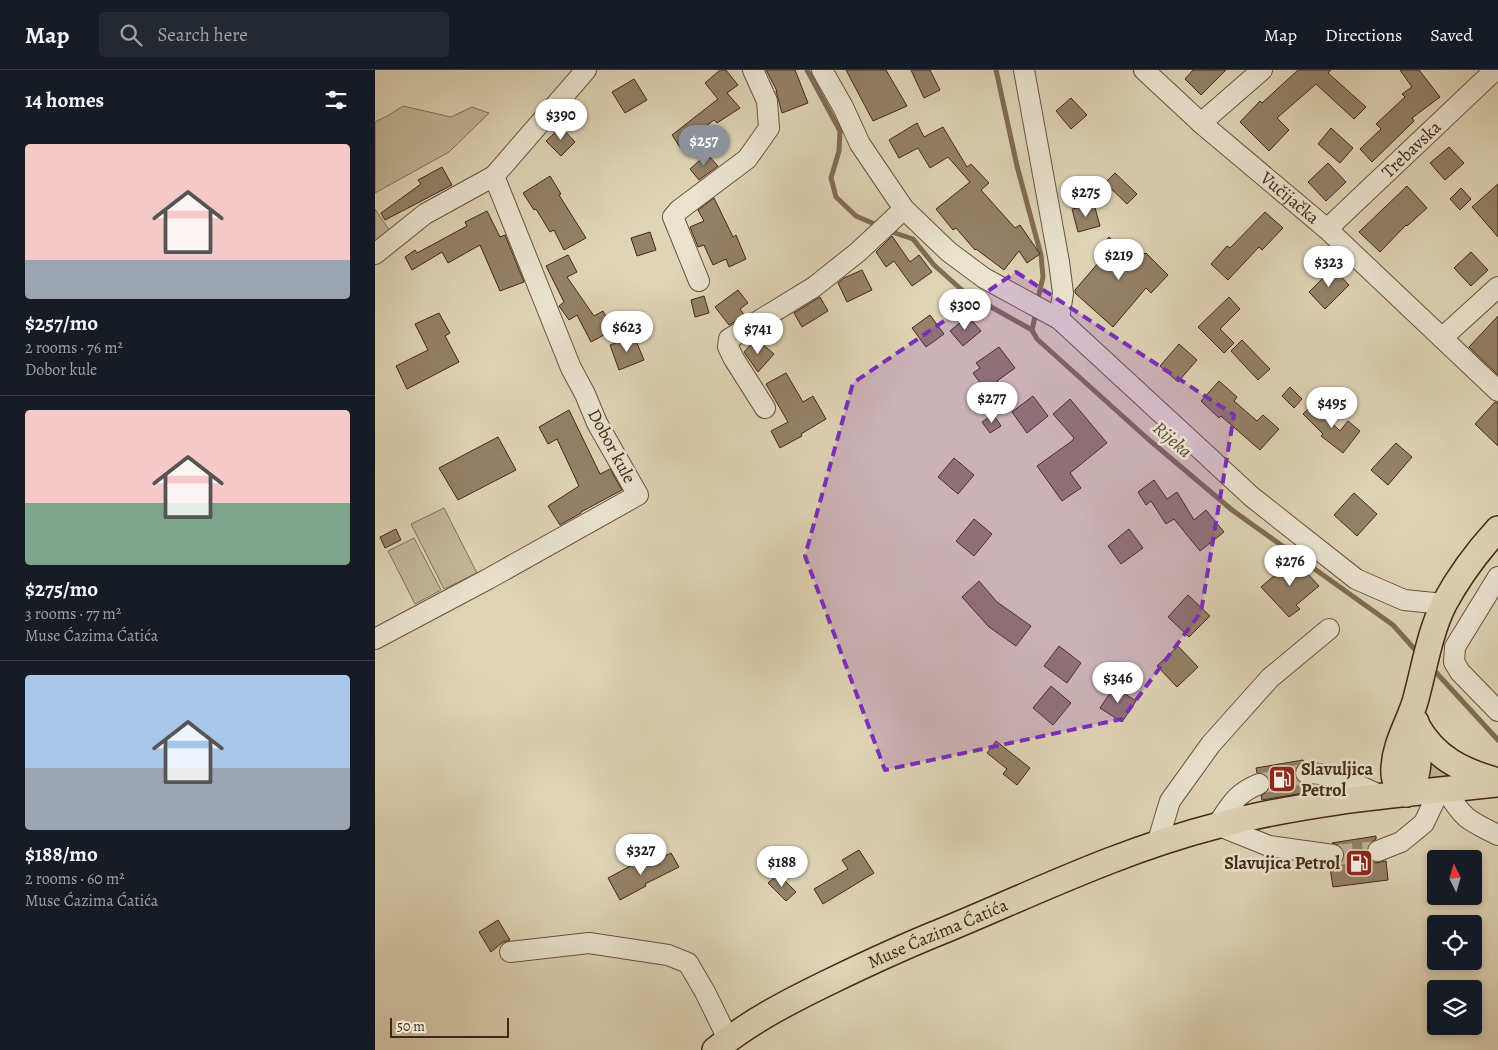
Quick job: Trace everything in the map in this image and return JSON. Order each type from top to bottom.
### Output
[{"type":"main road","points":[[1385,793],[1412,788],[1415,782],[1417,772],[1416,709],[1433,631],[1444,604],[1466,568],[1498,529]]},
{"type":"main road","points":[[1385,793],[1398,786],[1395,777],[1395,761],[1402,732],[1416,709]]},
{"type":"main road","points":[[1416,709],[1430,745],[1451,762],[1498,783]]},
{"type":"main road","name":"Muse Ćazima Ćatića","points":[[722,1044],[774,1010],[891,952],[1094,867],[1157,844],[1217,825],[1267,814],[1385,793],[1443,790],[1498,783]]},
{"type":"street","points":[[375,254],[425,214],[494,176],[586,70]]},
{"type":"street","points":[[699,281],[673,216],[747,160],[769,128],[767,101],[753,70]]},
{"type":"street","points":[[822,70],[860,144],[890,222],[949,252],[984,278],[1054,316],[1252,497],[1356,579],[1403,600],[1444,604]]},
{"type":"street","points":[[1024,70],[1063,293],[1054,316]]},
{"type":"street","name":"Vučijačka","points":[[1144,70],[1201,124],[1327,229],[1498,390]]},
{"type":"street","points":[[1201,124],[1262,70]]},
{"type":"street","name":"Trebavska","points":[[1327,229],[1495,70]]},
{"type":"street","name":"Dobor kule","points":[[375,639],[488,579],[638,495],[597,423],[585,394],[571,368],[494,176]]},
{"type":"street","points":[[765,408],[733,359],[728,346],[729,339],[814,288],[858,252],[890,222]]},
{"type":"street","points":[[1442,338],[1498,287]]},
{"type":"street","points":[[1498,577],[1455,647],[1454,662],[1459,672],[1498,711]]},
{"type":"street","points":[[1157,844],[1170,801],[1211,744],[1270,678],[1329,629]]},
{"type":"street","points":[[1306,773],[1320,773],[1385,793]]},
{"type":"street","points":[[1259,784],[1237,796],[1217,825],[1269,846],[1333,855]]},
{"type":"street","points":[[1378,851],[1401,842],[1424,823],[1443,790],[1457,809],[1471,822],[1498,835]]},
{"type":"street","points":[[510,952],[589,943],[668,955],[688,963],[705,992],[722,1044]]},
{"type":"highlighted area","points":[[1016,272],[1234,415],[1201,612],[1122,719],[885,770],[805,556],[853,383]]},
{"type":"shaded area","points":[[403,106],[451,117],[472,107],[489,113],[449,152],[375,193],[375,122]]},
{"type":"shaded area","points":[[375,209],[391,233],[375,245]]},
{"type":"shaded area","points":[[444,508],[477,573],[444,589],[411,524]]},
{"type":"shaded area","points":[[414,538],[441,590],[415,604],[388,551]]},
{"type":"shaded area","points":[[1424,751],[1452,773],[1449,777],[1422,781]]},
{"type":"building","points":[[720,70],[726,70],[738,85],[727,93],[740,108],[717,123],[714,120],[692,137],[693,139],[680,147],[672,135],[718,99],[705,83]]},
{"type":"building","points":[[766,70],[795,70],[808,103],[782,113],[777,91]]},
{"type":"building","points":[[846,70],[886,70],[907,106],[873,121]]},
{"type":"building","points":[[911,70],[930,70],[940,90],[924,98]]},
{"type":"building","points":[[1193,70],[1226,70],[1201,95],[1185,79]]},
{"type":"building","points":[[1298,70],[1331,70],[1328,73],[1366,107],[1354,119],[1316,84],[1277,118],[1289,130],[1269,151],[1240,122],[1260,101],[1262,103]]},
{"type":"building","points":[[1400,70],[1419,70],[1440,97],[1412,118],[1414,121],[1372,162],[1360,149],[1381,129],[1376,124],[1405,97],[1402,94],[1412,87]]},
{"type":"building","points":[[634,79],[647,100],[625,113],[612,92]]},
{"type":"building","points":[[1071,98],[1087,115],[1071,129],[1056,111]]},
{"type":"building","points":[[917,123],[924,137],[943,127],[967,167],[971,164],[989,183],[981,190],[1015,228],[1020,225],[1040,254],[1027,263],[1019,251],[1004,270],[975,250],[956,228],[953,230],[936,209],[970,182],[948,157],[930,168],[918,148],[899,158],[889,140]]},
{"type":"building","points":[[561,127],[575,142],[561,156],[546,141]]},
{"type":"building","points":[[1331,128],[1353,148],[1340,163],[1318,144]]},
{"type":"building","points":[[1449,147],[1464,163],[1445,180],[1430,163]]},
{"type":"building","points":[[707,154],[718,166],[699,180],[690,169]]},
{"type":"building","points":[[1328,163],[1346,182],[1326,201],[1308,182]]},
{"type":"building","points":[[442,167],[452,185],[385,220],[381,213],[421,184],[418,180]]},
{"type":"building","points":[[1115,173],[1137,194],[1127,204],[1105,183]]},
{"type":"building","points":[[550,176],[561,194],[559,195],[586,238],[564,250],[554,230],[550,232],[536,209],[534,210],[523,193]]},
{"type":"building","points":[[1498,184],[1498,237],[1472,207]]},
{"type":"building","points":[[1407,186],[1427,208],[1406,225],[1380,252],[1359,232]]},
{"type":"building","points":[[1461,188],[1471,199],[1460,210],[1450,199]]},
{"type":"building","points":[[714,198],[733,237],[736,235],[746,259],[729,267],[726,259],[713,265],[704,245],[698,247],[690,227],[704,221],[698,210]]},
{"type":"building","points":[[1094,204],[1100,226],[1078,232],[1072,209]]},
{"type":"building","points":[[487,211],[500,237],[505,235],[524,282],[500,291],[480,245],[448,263],[442,252],[412,270],[405,257],[415,250],[417,253],[467,226],[465,222]]},
{"type":"building","points":[[1265,212],[1283,228],[1262,250],[1259,247],[1228,280],[1211,264],[1227,246],[1230,248]]},
{"type":"building","points":[[650,232],[656,250],[637,256],[631,238]]},
{"type":"building","points":[[892,236],[910,262],[919,255],[932,272],[912,286],[894,261],[886,267],[876,252]]},
{"type":"building","points":[[1109,237],[1123,250],[1129,242],[1146,253],[1168,275],[1151,293],[1146,288],[1113,327],[1075,293],[1075,290],[1105,255],[1098,250]]},
{"type":"building","points":[[1471,252],[1488,270],[1471,286],[1454,268]]},
{"type":"building","points":[[568,255],[577,272],[567,277],[594,316],[603,311],[613,330],[591,342],[577,315],[569,320],[559,306],[564,302],[546,266]]},
{"type":"building","points":[[1333,268],[1349,285],[1325,309],[1309,292]]},
{"type":"building","points":[[862,270],[872,290],[847,302],[838,283],[844,278]]},
{"type":"building","points":[[738,290],[748,303],[740,309],[745,316],[729,325],[715,307]]},
{"type":"building","points":[[704,296],[709,313],[695,317],[691,300]]},
{"type":"building","points":[[820,297],[828,311],[802,327],[794,313]]},
{"type":"building","points":[[1229,297],[1240,309],[1220,329],[1234,343],[1224,353],[1198,327]]},
{"type":"building","points":[[439,313],[450,333],[445,336],[459,362],[407,389],[396,366],[428,350],[415,324]]},
{"type":"building","points":[[930,315],[944,334],[926,347],[912,328]]},
{"type":"building","points":[[968,316],[981,331],[963,346],[950,331]]},
{"type":"building","points":[[1498,316],[1498,375],[1469,347]]},
{"type":"building","points":[[634,336],[644,360],[619,370],[610,345]]},
{"type":"building","points":[[756,339],[774,354],[758,372],[744,352]]},
{"type":"building","points":[[1242,340],[1270,369],[1258,380],[1231,351]]},
{"type":"building","points":[[1179,344],[1197,360],[1178,382],[1160,366]]},
{"type":"building","points":[[999,347],[1015,368],[997,381],[999,383],[987,392],[973,373],[980,368],[976,363]]},
{"type":"building","points":[[786,373],[803,402],[813,396],[826,419],[801,434],[802,436],[780,448],[771,431],[788,422],[766,384]]},
{"type":"building","points":[[1219,381],[1237,397],[1234,401],[1257,421],[1263,415],[1279,429],[1260,450],[1221,416],[1219,418],[1201,401]]},
{"type":"building","points":[[1290,387],[1302,399],[1294,408],[1282,396]]},
{"type":"building","points":[[1033,396],[1048,416],[1027,433],[1012,412]]},
{"type":"building","points":[[1070,399],[1107,443],[1070,473],[1081,488],[1062,501],[1037,466],[1074,438],[1053,414]]},
{"type":"building","points":[[1495,402],[1498,403],[1498,446],[1475,424]]},
{"type":"building","points":[[1313,404],[1340,431],[1348,421],[1360,431],[1343,453],[1321,436],[1323,434],[1303,414]]},
{"type":"building","points":[[569,410],[600,474],[610,469],[622,490],[560,525],[548,506],[579,486],[557,439],[548,444],[539,427]]},
{"type":"building","points":[[993,414],[1001,426],[990,433],[982,422]]},
{"type":"building","points":[[498,437],[516,470],[458,500],[439,468]]},
{"type":"building","points":[[1396,443],[1412,457],[1388,485],[1371,470]]},
{"type":"building","points":[[954,458],[974,475],[958,494],[938,477]]},
{"type":"building","points":[[1154,480],[1167,499],[1177,492],[1194,520],[1206,510],[1224,532],[1200,551],[1174,519],[1166,524],[1151,501],[1146,505],[1138,492]]},
{"type":"building","points":[[1354,493],[1377,514],[1357,536],[1334,515]]},
{"type":"building","points":[[974,519],[992,534],[974,556],[956,541]]},
{"type":"building","points":[[396,529],[401,540],[385,548],[380,537]]},
{"type":"building","points":[[1129,529],[1143,548],[1121,564],[1108,546]]},
{"type":"building","points":[[1294,559],[1319,586],[1296,605],[1300,609],[1289,617],[1261,587]]},
{"type":"building","points":[[979,581],[997,602],[1031,626],[1016,646],[989,627],[962,597]]},
{"type":"building","points":[[1188,595],[1210,616],[1189,637],[1168,617]]},
{"type":"building","points":[[1059,646],[1081,663],[1067,683],[1044,666]]},
{"type":"building","points":[[1178,646],[1198,667],[1177,687],[1157,666]]},
{"type":"building","points":[[1051,686],[1071,703],[1053,725],[1033,708]]},
{"type":"building","points":[[1114,687],[1136,701],[1122,722],[1100,708]]},
{"type":"building","points":[[996,741],[1030,768],[1017,785],[1003,774],[1007,769],[987,753]]},
{"type":"building","name":"Slavuljica Petrol","points":[[1303,760],[1304,762],[1296,766],[1294,773],[1299,783],[1308,785],[1309,792],[1262,800],[1261,796],[1268,791],[1271,785],[1266,775],[1257,773],[1256,768]]},
{"type":"building","points":[[1376,836],[1376,839],[1368,844],[1367,855],[1370,860],[1376,863],[1386,861],[1388,880],[1333,887],[1330,867],[1338,866],[1343,862],[1345,856],[1341,846],[1332,843]]},
{"type":"building","points":[[859,850],[874,873],[823,904],[814,889],[848,869],[842,860]]},
{"type":"building","points":[[671,853],[679,867],[645,884],[646,886],[620,900],[608,878],[634,864],[637,870]]},
{"type":"building","points":[[778,874],[796,892],[786,901],[768,883]]},
{"type":"building","points":[[498,920],[510,940],[503,942],[491,952],[479,932]]},
{"type":"waterway","points":[[807,70],[840,131],[839,151],[831,178],[836,197],[856,216],[879,226]]},
{"type":"waterway","name":"Rijeka","points":[[996,70],[1017,166],[1041,255],[1043,277],[1037,303]]},
{"type":"waterway","points":[[889,231],[913,239],[934,265],[963,291],[1032,330]]},
{"type":"waterway","name":"Rijeka","points":[[1036,312],[1032,330],[1037,339],[1148,439],[1232,510],[1393,625],[1418,653]]},
{"type":"waterway","name":"Rijeka","points":[[1432,668],[1498,740]]},
{"type":"tunnel","points":[[1259,784],[1306,773]]},
{"type":"tunnel","points":[[1333,855],[1378,851]]},
{"type":"place","name":"Slavuljica Petrol","points":[[1282,779]]},
{"type":"place","name":"Slavujica Petrol","points":[[1359,863]]}]
